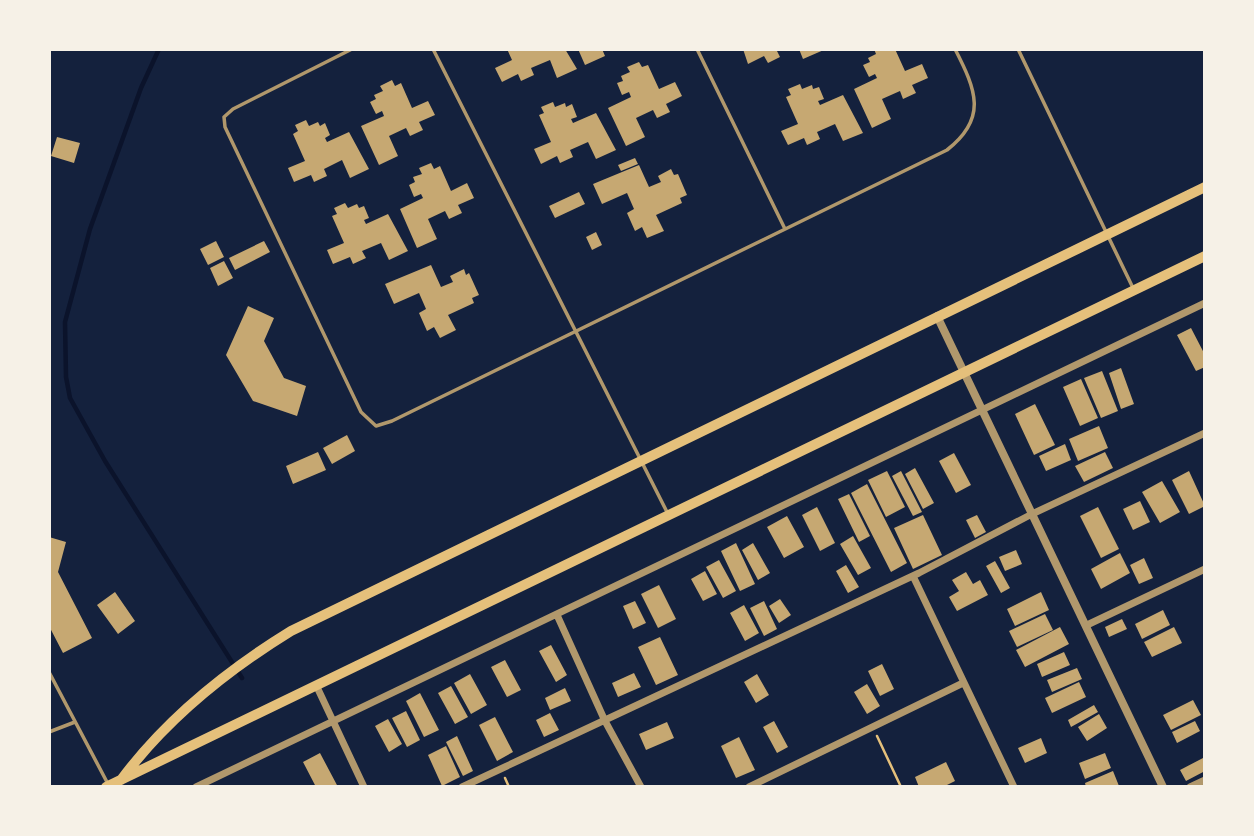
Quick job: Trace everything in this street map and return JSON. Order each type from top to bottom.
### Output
[{"type":"main road","points":[[121,780],[166,727],[226,673],[290,631],[1205,187]]},
{"type":"main road","points":[[107,786],[317,687],[1205,256]]},
{"type":"street","points":[[196,787],[983,412],[1205,303]]},
{"type":"street","points":[[937,316],[1163,787]]},
{"type":"street","points":[[462,787],[913,576],[1032,514],[1205,433]]},
{"type":"street","points":[[1087,625],[1205,569]]},
{"type":"street","points":[[913,576],[1014,787]]},
{"type":"street","points":[[557,615],[605,720],[641,787]]},
{"type":"street","points":[[749,787],[963,683]]},
{"type":"street","points":[[317,687],[364,787]]},
{"type":"street","points":[[1190,787],[1205,780]]},
{"type":"lane","points":[[352,49],[233,109],[224,117],[225,127],[360,412],[376,426],[392,421],[947,150],[967,135],[975,113],[972,83],[955,49]]},
{"type":"lane","points":[[433,49],[669,516]]},
{"type":"lane","points":[[697,49],[785,229]]},
{"type":"lane","points":[[1018,49],[1134,290]]},
{"type":"lane","points":[[49,672],[107,786]]},
{"type":"lane","points":[[49,732],[75,722]]},
{"type":"path","points":[[872,727],[901,787]]},
{"type":"building","points":[[507,49],[565,49],[577,69],[557,78],[550,60],[531,68],[534,75],[521,81],[518,74],[502,82],[495,68],[512,60]]},
{"type":"building","points":[[578,49],[602,49],[605,56],[585,65]]},
{"type":"building","points":[[743,49],[776,49],[780,57],[768,63],[764,56],[748,64]]},
{"type":"building","points":[[799,49],[826,49],[803,59]]},
{"type":"building","points":[[874,49],[895,49],[905,71],[922,64],[928,78],[912,85],[916,93],[903,99],[900,91],[882,99],[891,119],[872,128],[854,89],[877,78],[875,74],[869,77],[863,65],[870,62],[868,58],[876,54]]},
{"type":"building","points":[[639,62],[642,67],[648,65],[659,89],[675,82],[682,96],[666,104],[670,112],[657,118],[653,110],[636,118],[645,137],[626,146],[608,108],[631,97],[629,92],[622,95],[617,83],[623,81],[621,76],[630,72],[627,67]]},
{"type":"building","points":[[392,80],[395,86],[401,83],[412,108],[428,101],[435,115],[419,122],[423,130],[410,136],[406,128],[389,136],[398,156],[379,165],[361,126],[384,116],[382,111],[376,114],[370,102],[376,99],[374,95],[383,91],[380,86]]},
{"type":"building","points":[[800,84],[802,89],[812,85],[813,89],[819,87],[824,99],[818,101],[820,105],[843,95],[863,133],[843,141],[835,124],[817,132],[820,139],[807,145],[804,138],[788,145],[781,131],[798,124],[786,97],[791,95],[788,89]]},
{"type":"building","points":[[553,102],[555,107],[565,103],[566,107],[572,104],[577,117],[571,119],[573,123],[596,113],[616,150],[596,159],[588,142],[570,150],[573,157],[560,163],[557,156],[541,164],[534,149],[551,142],[539,115],[544,113],[541,107]]},
{"type":"building","points":[[306,120],[309,126],[318,122],[320,126],[325,123],[330,135],[325,138],[327,142],[349,132],[369,169],[350,178],[342,160],[324,169],[327,176],[314,182],[311,175],[294,182],[288,168],[305,161],[293,134],[298,131],[295,125]]},
{"type":"building","points":[[57,137],[80,143],[74,163],[51,156]]},
{"type":"building","points":[[635,158],[638,164],[621,171],[618,165]]},
{"type":"building","points":[[431,163],[434,169],[440,166],[451,191],[467,183],[474,198],[458,205],[462,213],[449,219],[445,211],[428,219],[437,239],[417,248],[400,209],[423,198],[421,194],[414,197],[409,185],[415,182],[413,177],[422,174],[419,168]]},
{"type":"building","points":[[639,165],[649,187],[661,182],[658,176],[671,169],[674,175],[678,174],[687,195],[680,198],[682,203],[656,215],[664,231],[647,238],[642,227],[635,231],[627,213],[634,209],[627,193],[602,204],[593,184]]},
{"type":"building","points":[[579,192],[585,204],[555,218],[549,206]]},
{"type":"building","points":[[345,203],[348,208],[357,204],[359,208],[364,206],[369,218],[364,220],[366,224],[388,214],[408,251],[389,260],[381,243],[362,251],[366,258],[353,264],[350,257],[333,264],[327,250],[344,243],[332,216],[337,214],[334,208]]},
{"type":"building","points":[[596,232],[602,245],[592,250],[586,237]]},
{"type":"building","points":[[216,241],[224,257],[208,265],[200,249]]},
{"type":"building","points":[[264,241],[270,252],[235,270],[229,258]]},
{"type":"building","points":[[224,261],[233,278],[218,286],[210,268]]},
{"type":"building","points":[[431,265],[441,287],[453,282],[450,276],[464,269],[466,275],[469,273],[479,295],[472,298],[474,303],[448,315],[456,330],[440,338],[434,327],[427,331],[419,313],[426,309],[419,293],[394,304],[385,284]]},
{"type":"building","points":[[248,306],[274,318],[264,341],[284,378],[306,386],[297,416],[253,401],[226,355]]},
{"type":"building","points":[[1191,328],[1205,355],[1205,367],[1196,371],[1177,335]]},
{"type":"building","points":[[1121,368],[1134,404],[1121,409],[1109,373]]},
{"type":"building","points":[[1102,371],[1118,411],[1101,418],[1084,378]]},
{"type":"building","points":[[1081,379],[1098,418],[1080,426],[1063,387]]},
{"type":"building","points":[[1035,404],[1055,445],[1034,455],[1015,414]]},
{"type":"building","points":[[1099,426],[1108,448],[1078,461],[1069,439]]},
{"type":"building","points":[[347,435],[355,451],[332,464],[323,448]]},
{"type":"building","points":[[1065,444],[1071,460],[1046,471],[1039,456]]},
{"type":"building","points":[[318,452],[326,470],[293,484],[286,466]]},
{"type":"building","points":[[1105,452],[1113,468],[1084,482],[1075,466]]},
{"type":"building","points":[[954,453],[971,485],[956,493],[939,461]]},
{"type":"building","points":[[915,468],[934,503],[923,509],[905,474]]},
{"type":"building","points":[[887,471],[905,507],[886,517],[868,480]]},
{"type":"building","points":[[901,471],[922,512],[913,516],[892,476]]},
{"type":"building","points":[[1189,471],[1205,506],[1189,514],[1172,480]]},
{"type":"building","points":[[1162,481],[1180,512],[1160,523],[1142,492]]},
{"type":"building","points":[[867,484],[907,563],[891,572],[851,493]]},
{"type":"building","points":[[849,494],[870,536],[859,542],[838,499]]},
{"type":"building","points":[[1140,501],[1150,522],[1133,530],[1123,509]]},
{"type":"building","points":[[817,507],[835,543],[820,551],[802,515]]},
{"type":"building","points":[[1098,507],[1119,549],[1101,558],[1080,516]]},
{"type":"building","points":[[923,515],[942,555],[913,569],[894,528]]},
{"type":"building","points":[[977,515],[986,532],[975,538],[966,520]]},
{"type":"building","points":[[787,516],[804,547],[784,558],[767,527]]},
{"type":"building","points":[[853,536],[871,568],[858,575],[840,544]]},
{"type":"building","points":[[49,537],[66,542],[58,572],[92,638],[63,653],[49,626]]},
{"type":"building","points":[[736,543],[755,584],[740,591],[721,551]]},
{"type":"building","points":[[753,543],[770,573],[758,580],[742,550]]},
{"type":"building","points":[[1016,550],[1022,564],[1005,571],[999,557]]},
{"type":"building","points":[[1120,553],[1130,573],[1101,589],[1091,569]]},
{"type":"building","points":[[1144,558],[1153,578],[1139,584],[1130,565]]},
{"type":"building","points":[[719,560],[736,591],[723,598],[706,567]]},
{"type":"building","points":[[995,561],[1010,588],[1001,593],[986,566]]},
{"type":"building","points":[[846,565],[859,587],[848,593],[836,571]]},
{"type":"building","points":[[705,571],[717,594],[703,601],[691,579]]},
{"type":"building","points":[[966,572],[973,584],[980,580],[988,595],[957,611],[949,597],[959,591],[952,580]]},
{"type":"building","points":[[659,585],[676,619],[658,628],[641,594]]},
{"type":"building","points":[[115,592],[135,621],[118,634],[97,605]]},
{"type":"building","points":[[1041,592],[1049,610],[1015,626],[1007,609]]},
{"type":"building","points":[[780,599],[791,615],[779,623],[769,606]]},
{"type":"building","points":[[635,601],[646,623],[633,629],[623,606]]},
{"type":"building","points":[[764,601],[777,629],[764,636],[750,608]]},
{"type":"building","points":[[744,605],[759,633],[745,641],[730,613]]},
{"type":"building","points":[[1163,610],[1170,625],[1142,639],[1135,624]]},
{"type":"building","points":[[1045,614],[1053,630],[1017,647],[1009,631]]},
{"type":"building","points":[[1122,619],[1127,629],[1109,637],[1105,627]]},
{"type":"building","points":[[1060,627],[1069,644],[1025,667],[1016,650]]},
{"type":"building","points":[[1174,627],[1182,643],[1152,657],[1144,642]]},
{"type":"building","points":[[660,637],[678,675],[656,685],[638,647]]},
{"type":"building","points":[[551,645],[567,675],[556,682],[539,651]]},
{"type":"building","points":[[1064,652],[1070,665],[1042,677],[1037,664]]},
{"type":"building","points":[[505,660],[521,690],[507,697],[491,667]]},
{"type":"building","points":[[882,664],[894,689],[880,696],[868,671]]},
{"type":"building","points":[[1077,668],[1082,679],[1052,692],[1047,680]]},
{"type":"building","points":[[634,673],[641,687],[618,697],[612,683]]},
{"type":"building","points":[[470,674],[487,705],[471,714],[454,683]]},
{"type":"building","points":[[757,674],[769,695],[756,703],[744,682]]},
{"type":"building","points":[[1079,682],[1086,697],[1052,713],[1045,698]]},
{"type":"building","points":[[867,684],[880,706],[867,714],[854,692]]},
{"type":"building","points":[[451,686],[468,717],[455,724],[438,693]]},
{"type":"building","points":[[565,688],[571,701],[550,710],[545,698]]},
{"type":"building","points":[[420,693],[439,730],[424,737],[406,701]]},
{"type":"building","points":[[1193,700],[1201,715],[1171,730],[1163,715]]},
{"type":"building","points":[[1094,705],[1098,712],[1071,727],[1068,720]]},
{"type":"building","points":[[406,711],[420,740],[407,747],[392,718]]},
{"type":"building","points":[[550,713],[559,730],[544,737],[536,720]]},
{"type":"building","points":[[1099,714],[1107,728],[1087,741],[1078,727]]},
{"type":"building","points":[[495,717],[513,752],[497,761],[479,725]]},
{"type":"building","points":[[388,719],[402,744],[389,752],[375,726]]},
{"type":"building","points":[[774,721],[788,747],[777,753],[763,727]]},
{"type":"building","points":[[1195,721],[1200,731],[1177,743],[1172,732]]},
{"type":"building","points":[[667,722],[674,738],[646,750],[639,734]]},
{"type":"building","points":[[457,736],[473,771],[463,776],[446,742]]},
{"type":"building","points":[[739,737],[755,770],[736,778],[721,746]]},
{"type":"building","points":[[1041,738],[1047,753],[1025,763],[1018,748]]},
{"type":"building","points":[[446,746],[460,777],[442,786],[428,755]]},
{"type":"building","points":[[320,753],[338,787],[316,787],[303,762]]},
{"type":"building","points":[[1105,753],[1111,768],[1085,779],[1079,763]]},
{"type":"building","points":[[1203,758],[1205,771],[1186,781],[1180,770]]},
{"type":"building","points":[[946,762],[955,781],[943,787],[919,787],[915,777]]},
{"type":"building","points":[[1113,771],[1119,786],[1086,787],[1085,783]]},
{"type":"waterway","points":[[159,49],[141,88],[90,229],[65,322],[66,377],[70,398],[105,461],[242,678]]}]
